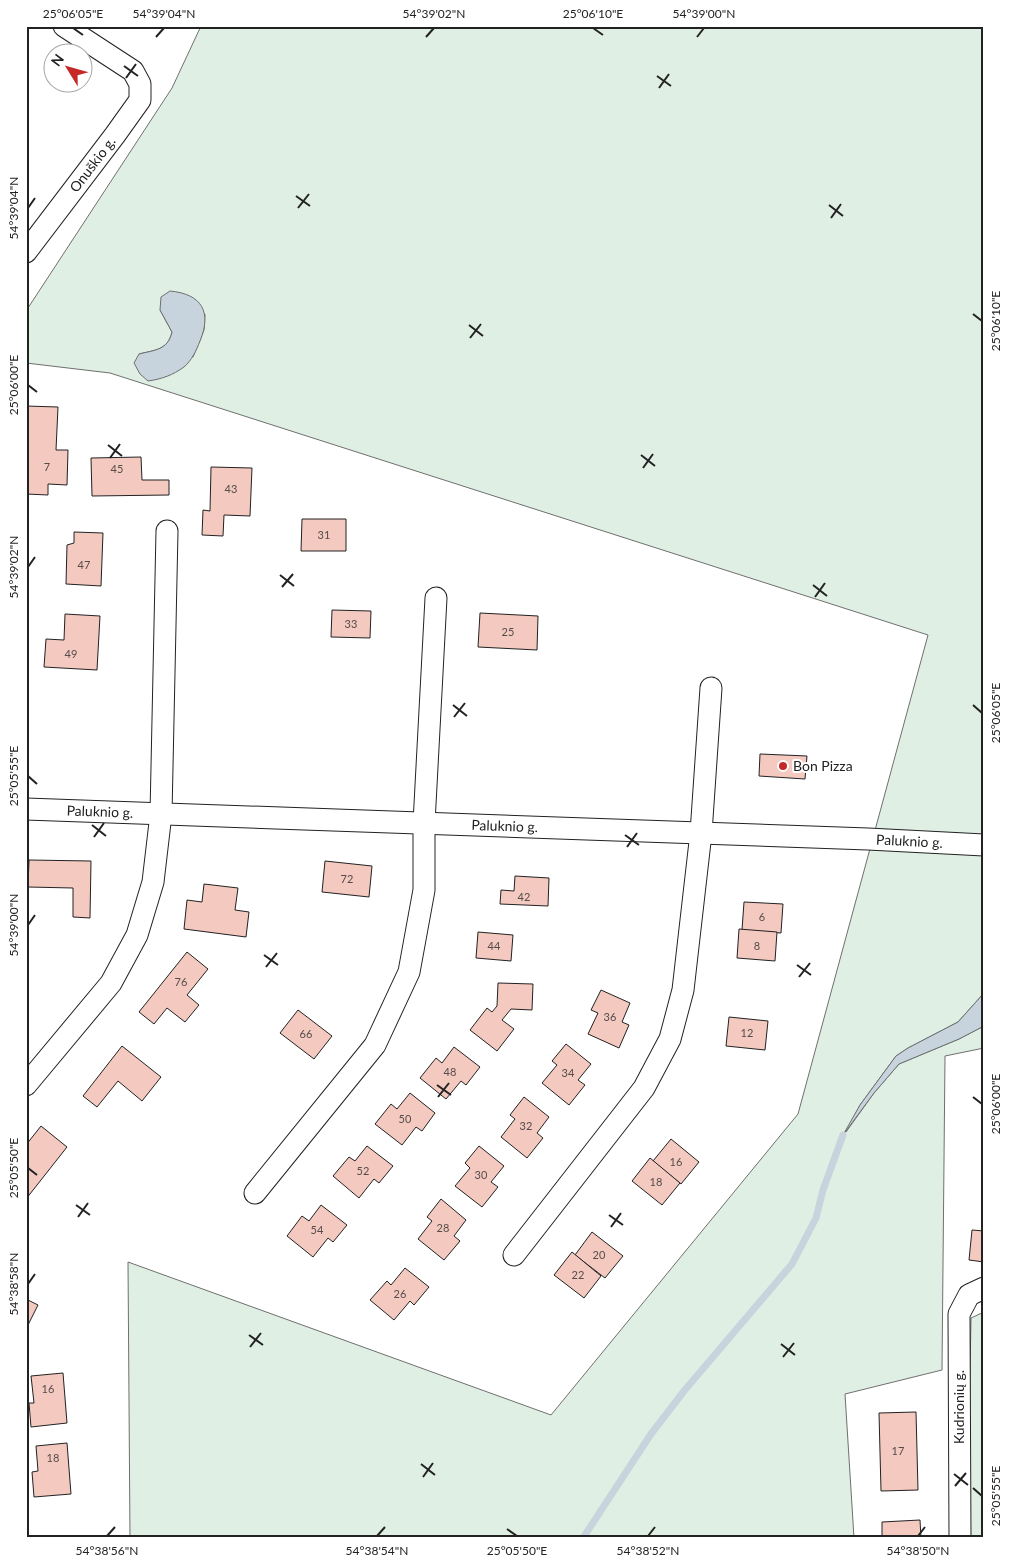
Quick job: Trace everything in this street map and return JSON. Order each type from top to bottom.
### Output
[{"type":"street","name":"Onuškio g.","points":[[26,252],[140,100],[140,84],[133,72],[64,26]]},
{"type":"street","points":[[26,1085],[111,983],[137,935],[153,882],[161,814],[166,531]]},
{"type":"street","points":[[254,1193],[375,1045],[409,972],[424,890],[424,823],[436,598]]},
{"type":"street","points":[[514,1255],[644,1088],[670,1039],[683,990],[701,833],[711,688]]},
{"type":"street","name":"Paluknio g.","points":[[26,809],[984,844]]},
{"type":"street","name":"Kudrionių g.","points":[[960,1538],[959,1314],[969,1295],[984,1288]]},
{"type":"green space","points":[[201,26],[984,26],[984,993],[958,1022],[896,1056],[860,1105],[846,1132],[874,1093],[899,1064],[959,1039],[984,1026],[984,1048],[945,1056],[942,1370],[845,1394],[854,1538],[130,1538],[128,1262],[551,1415],[798,1114],[928,635],[110,373],[26,363],[26,311],[172,88]],"holes":[[[160,310],[205,314],[204,330],[193,357],[139,354],[164,346],[170,338],[172,332]]]},
{"type":"green space","points":[[984,1312],[984,1538],[967,1538],[971,1318]]},
{"type":"shaded area","points":[[170,291],[190,296],[202,306],[205,321],[203,331],[194,355],[184,367],[167,376],[148,381],[140,374],[134,363],[139,354],[164,346],[170,338],[172,332],[160,310],[161,297]]},
{"type":"shaded area","points":[[984,993],[984,1026],[959,1039],[899,1064],[874,1093],[843,1135],[860,1105],[896,1056],[958,1022]]},
{"type":"building","points":[[26,406],[58,407],[56,450],[68,450],[67,485],[48,484],[48,495],[26,494]]},
{"type":"building","points":[[141,457],[142,480],[169,480],[169,495],[92,496],[91,458]]},
{"type":"building","points":[[211,467],[252,468],[250,516],[224,515],[223,536],[202,535],[203,510],[210,511]]},
{"type":"building","points":[[302,519],[346,519],[346,551],[301,551]]},
{"type":"building","points":[[74,532],[103,533],[101,586],[66,584],[67,545],[74,543]]},
{"type":"building","points":[[332,610],[371,611],[370,638],[331,637]]},
{"type":"building","points":[[480,613],[538,616],[537,650],[478,647]]},
{"type":"building","points":[[65,614],[100,616],[97,670],[44,667],[46,639],[64,640]]},
{"type":"building","name":"Bon Pizza","points":[[760,754],[807,756],[805,779],[759,776]]},
{"type":"building","points":[[29,860],[91,861],[90,918],[73,917],[73,888],[28,887]]},
{"type":"building","points":[[325,861],[372,866],[369,897],[322,892]]},
{"type":"building","points":[[515,876],[549,878],[548,906],[500,904],[501,890],[514,891]]},
{"type":"building","points":[[204,884],[238,888],[235,910],[249,912],[246,937],[184,929],[187,900],[202,902]]},
{"type":"building","points":[[744,902],[783,904],[781,933],[742,930]]},
{"type":"building","points":[[739,929],[777,932],[775,961],[737,958]]},
{"type":"building","points":[[478,932],[513,935],[511,961],[476,958]]},
{"type":"building","points":[[187,952],[208,969],[187,995],[199,1005],[185,1022],[167,1008],[154,1024],[139,1012]]},
{"type":"building","points":[[498,983],[533,984],[532,1010],[511,1009],[502,1020],[514,1029],[497,1051],[470,1030],[487,1008],[492,1012],[497,1006]]},
{"type":"building","points":[[601,990],[630,1003],[622,1022],[629,1025],[619,1048],[588,1034],[598,1013],[591,1010]]},
{"type":"building","points":[[298,1010],[332,1036],[314,1059],[280,1033]]},
{"type":"building","points":[[729,1017],[768,1021],[765,1050],[726,1046]]},
{"type":"building","points":[[566,1044],[591,1064],[578,1080],[585,1085],[569,1105],[542,1083],[557,1065],[552,1061]]},
{"type":"building","points":[[122,1046],[161,1077],[142,1101],[118,1081],[97,1107],[83,1096]]},
{"type":"building","points":[[454,1047],[480,1067],[466,1085],[461,1081],[446,1099],[420,1078],[436,1058],[442,1063]]},
{"type":"building","points":[[410,1093],[435,1113],[422,1131],[416,1127],[402,1145],[375,1124],[391,1104],[397,1109]]},
{"type":"building","points":[[524,1097],[549,1117],[537,1133],[543,1138],[527,1158],[501,1137],[515,1119],[510,1115]]},
{"type":"building","points":[[41,1126],[67,1147],[26,1199],[26,1145]]},
{"type":"building","points":[[671,1139],[699,1162],[681,1184],[653,1161]]},
{"type":"building","points":[[367,1146],[393,1166],[379,1183],[374,1179],[359,1198],[333,1176],[349,1157],[355,1161]]},
{"type":"building","points":[[479,1146],[504,1166],[491,1182],[498,1187],[482,1207],[455,1186],[470,1168],[465,1163]]},
{"type":"building","points":[[650,1158],[680,1183],[662,1205],[632,1181]]},
{"type":"building","points":[[441,1199],[466,1220],[454,1236],[460,1241],[444,1260],[418,1239],[432,1221],[427,1217]]},
{"type":"building","points":[[321,1205],[347,1225],[333,1242],[328,1238],[313,1257],[287,1236],[302,1216],[309,1221]]},
{"type":"building","points":[[972,1230],[984,1231],[984,1262],[969,1260]]},
{"type":"building","points":[[592,1232],[623,1256],[605,1278],[575,1255]]},
{"type":"building","points":[[572,1252],[601,1276],[584,1298],[554,1275]]},
{"type":"building","points":[[405,1268],[429,1287],[414,1305],[410,1301],[394,1320],[370,1300],[387,1281],[391,1285]]},
{"type":"building","points":[[26,1299],[38,1305],[26,1329]]},
{"type":"building","points":[[63,1373],[67,1423],[31,1427],[29,1403],[34,1403],[31,1376]]},
{"type":"building","points":[[916,1412],[918,1490],[881,1491],[879,1413]]},
{"type":"building","points":[[67,1443],[71,1494],[34,1497],[32,1472],[38,1471],[36,1446]]},
{"type":"building","points":[[920,1520],[921,1538],[882,1538],[882,1522]]},
{"type":"waterway","points":[[583,1538],[651,1434],[684,1391],[792,1264],[816,1218],[823,1190],[843,1135]]},
{"type":"place","name":"Bon Pizza","points":[[783,766]]}]
